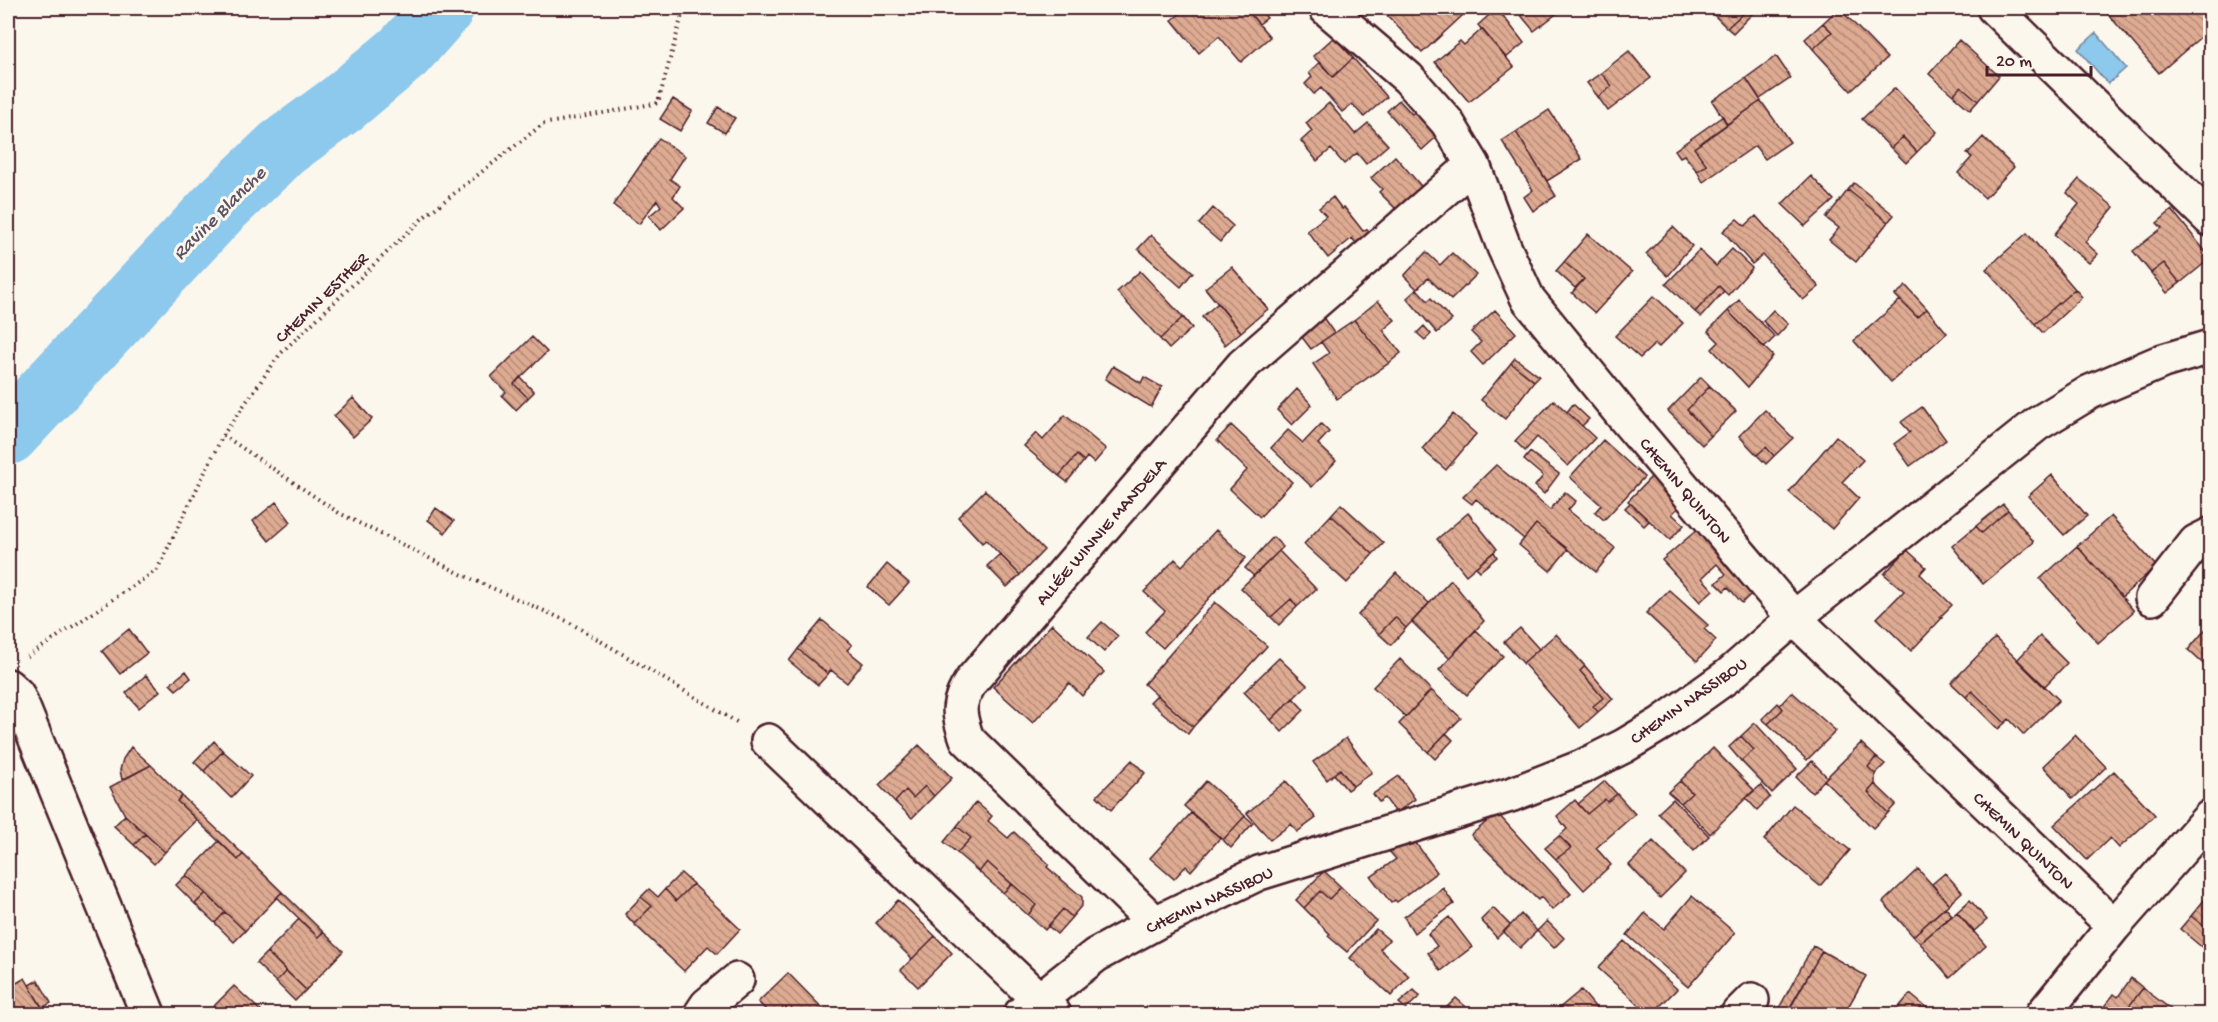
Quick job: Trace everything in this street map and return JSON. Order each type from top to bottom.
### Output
[{"type":"street","name":"CHEMIN QUINTON","points":[[1326,8],[1408,78],[1447,122],[1473,165],[1504,247],[1528,299],[1624,417],[1794,618],[2114,926]]},
{"type":"street","points":[[1994,8],[2211,219]]},
{"type":"street","name":"ALLÉE WINNIE MANDELA","points":[[1155,923],[967,739],[958,715],[962,695],[972,680],[1243,365],[1473,165]]},
{"type":"street","name":"CHEMIN NASSIBOU","points":[[1038,1009],[1096,956],[1155,923],[1258,873],[1514,794],[1582,767],[1624,746],[1662,723],[1729,675],[1794,618],[2037,424],[2090,392],[2163,361],[2211,347]]},
{"type":"street","points":[[2152,598],[2196,542],[2211,535]]},
{"type":"street","points":[[8,686],[17,694],[23,708],[148,1014]]},
{"type":"street","points":[[768,741],[1038,1009]]},
{"type":"street","points":[[2043,1014],[2114,926],[2211,817]]},
{"type":"street","points":[[701,1014],[707,1005],[737,980]]},
{"type":"path","name":"CHEMIN ESTHER","points":[[26,658],[157,570],[223,435],[280,354],[424,217],[543,124],[658,103],[684,8]]},
{"type":"path","points":[[223,435],[339,513],[465,576],[567,621],[768,741]]},
{"type":"water","points":[[2096,33],[2126,68],[2108,84],[2078,49]]},
{"type":"building","points":[[1187,8],[1245,8],[1270,37],[1241,62],[1219,36],[1199,53],[1172,20]]},
{"type":"building","points":[[1245,8],[1258,8],[1267,18],[1259,24]]},
{"type":"building","points":[[1393,8],[1454,8],[1462,16],[1422,53],[1386,14]]},
{"type":"building","points":[[1497,8],[1524,43],[1506,58],[1478,25]]},
{"type":"building","points":[[1515,8],[1564,8],[1534,31]]},
{"type":"building","points":[[1711,8],[1749,8],[1727,28],[1709,10]]},
{"type":"building","points":[[1749,8],[1758,8],[1733,33],[1727,28]]},
{"type":"building","points":[[1839,8],[1887,58],[1851,91],[1813,49],[1832,32],[1823,23]]},
{"type":"building","points":[[2115,8],[2200,8],[2210,19],[2210,29],[2159,73],[2108,14]]},
{"type":"building","points":[[1823,23],[1832,32],[1813,49],[1805,39]]},
{"type":"building","points":[[1482,29],[1514,67],[1469,102],[1435,62],[1460,41],[1464,45]]},
{"type":"building","points":[[1334,37],[1353,58],[1333,77],[1313,56]]},
{"type":"building","points":[[1959,40],[1999,76],[1978,101],[1961,86],[1953,95],[1929,74]]},
{"type":"building","points":[[1629,51],[1651,78],[1608,111],[1598,97],[1612,86],[1601,73]]},
{"type":"building","points":[[1776,56],[1791,78],[1760,99],[1746,78]]},
{"type":"building","points":[[1353,58],[1387,97],[1364,117],[1352,104],[1342,112],[1321,88],[1314,94],[1305,84],[1312,77],[1309,73],[1320,62],[1333,77]]},
{"type":"building","points":[[1601,73],[1612,86],[1598,97],[1587,83]]},
{"type":"building","points":[[1746,78],[1761,101],[1727,124],[1712,101]]},
{"type":"building","points":[[1961,86],[1978,101],[1970,110],[1953,95]]},
{"type":"building","points":[[1895,88],[1937,132],[1917,152],[1903,137],[1891,148],[1862,119]]},
{"type":"building","points":[[673,99],[692,111],[680,131],[660,119]]},
{"type":"building","points":[[1399,100],[1412,114],[1420,107],[1442,132],[1422,150],[1387,111]]},
{"type":"building","points":[[1761,101],[1790,142],[1765,159],[1755,146],[1703,182],[1697,171],[1707,165],[1694,148]]},
{"type":"building","points":[[1329,103],[1355,134],[1368,123],[1388,145],[1366,164],[1357,153],[1344,164],[1331,149],[1317,161],[1301,141],[1312,131],[1306,123]]},
{"type":"building","points":[[718,107],[735,118],[725,133],[708,123]]},
{"type":"building","points":[[1549,110],[1582,159],[1547,181],[1516,132]]},
{"type":"building","points":[[1723,116],[1727,124],[1694,148],[1707,165],[1697,171],[1684,155],[1680,157],[1675,150]]},
{"type":"building","points":[[1516,132],[1556,196],[1533,211],[1524,197],[1533,190],[1502,141]]},
{"type":"building","points":[[1903,137],[1917,152],[1906,163],[1891,148]]},
{"type":"building","points":[[1983,137],[2014,167],[1985,198],[1958,173],[1972,157],[1967,154]]},
{"type":"building","points":[[659,138],[685,156],[670,179],[680,186],[673,197],[684,208],[661,230],[649,216],[661,206],[657,200],[639,224],[613,205]]},
{"type":"building","points":[[1395,156],[1427,193],[1395,223],[1389,215],[1395,208],[1379,192],[1382,189],[1371,178]]},
{"type":"building","points":[[1811,176],[1834,200],[1805,226],[1782,204]]},
{"type":"building","points":[[2079,179],[2114,207],[2085,242],[2098,254],[2089,263],[2054,235],[2079,204],[2067,193]]},
{"type":"building","points":[[1854,183],[1894,215],[1888,222],[1848,190]]},
{"type":"building","points":[[1848,190],[1888,222],[1856,262],[1829,240],[1839,228],[1826,218]]},
{"type":"building","points":[[1333,197],[1363,231],[1367,229],[1374,237],[1361,250],[1352,238],[1328,258],[1307,231],[1326,216],[1319,208]]},
{"type":"building","points":[[1213,208],[1233,226],[1220,242],[1199,224]]},
{"type":"building","points":[[2172,210],[2210,257],[2180,283],[2164,263],[2151,273],[2133,251],[2162,228],[2157,223]]},
{"type":"building","points":[[1756,216],[1819,287],[1803,300],[1763,255],[1752,264],[1723,231],[1737,219],[1745,226]]},
{"type":"building","points":[[1673,227],[1692,246],[1668,276],[1646,254]]},
{"type":"building","points":[[2027,233],[2075,289],[2035,324],[1986,269]]},
{"type":"building","points":[[1588,234],[1632,272],[1595,313],[1572,293],[1584,279],[1564,262]]},
{"type":"building","points":[[1151,235],[1193,272],[1181,287],[1138,249]]},
{"type":"building","points":[[1732,249],[1752,268],[1728,295],[1719,286],[1695,312],[1666,284],[1699,250],[1716,266]]},
{"type":"building","points":[[1426,252],[1440,265],[1452,253],[1476,275],[1451,300],[1428,278],[1417,289],[1404,276]]},
{"type":"building","points":[[1564,262],[1584,279],[1575,288],[1556,271]]},
{"type":"building","points":[[2164,263],[2180,283],[2167,293],[2151,273]]},
{"type":"building","points":[[1232,267],[1268,309],[1241,332],[1205,288]]},
{"type":"building","points":[[1140,271],[1183,317],[1160,339],[1117,292]]},
{"type":"building","points":[[1719,286],[1724,291],[1701,317],[1695,312]]},
{"type":"building","points":[[1906,286],[1927,309],[1917,317],[1895,295]]},
{"type":"building","points":[[1417,289],[1428,301],[1431,298],[1452,320],[1437,333],[1407,298]]},
{"type":"building","points":[[2075,289],[2082,297],[2043,333],[2035,324]]},
{"type":"building","points":[[1654,296],[1683,323],[1659,347],[1655,344],[1640,358],[1615,336]]},
{"type":"building","points":[[1739,300],[1775,337],[1764,348],[1728,311]]},
{"type":"building","points":[[1900,300],[1917,317],[1927,309],[1947,333],[1891,382],[1854,341]]},
{"type":"building","points":[[1378,301],[1395,320],[1383,330],[1401,353],[1389,363],[1354,320]]},
{"type":"building","points":[[1218,303],[1241,332],[1225,345],[1202,317]]},
{"type":"building","points":[[1495,310],[1516,333],[1483,365],[1471,352],[1481,342],[1471,332]]},
{"type":"building","points":[[1773,310],[1788,324],[1777,336],[1763,321]]},
{"type":"building","points":[[1728,311],[1773,356],[1748,387],[1712,349],[1719,342],[1708,331]]},
{"type":"building","points":[[1322,316],[1334,333],[1311,349],[1298,332]]},
{"type":"building","points":[[1183,317],[1192,328],[1169,349],[1160,339]]},
{"type":"building","points":[[1354,320],[1389,363],[1337,399],[1313,364],[1329,353],[1321,342]]},
{"type":"building","points":[[1424,326],[1431,334],[1425,340],[1417,333]]},
{"type":"building","points":[[532,337],[547,352],[514,384],[528,398],[516,410],[502,396],[506,392],[491,377]]},
{"type":"building","points":[[1515,358],[1539,376],[1534,381],[1511,363]]},
{"type":"building","points":[[1511,363],[1534,381],[1505,419],[1481,400]]},
{"type":"building","points":[[1113,366],[1141,383],[1144,377],[1162,387],[1151,407],[1105,379]]},
{"type":"building","points":[[520,377],[534,392],[528,398],[514,384]]},
{"type":"building","points":[[1701,377],[1710,386],[1687,410],[1711,436],[1702,445],[1668,411]]},
{"type":"building","points":[[1710,386],[1736,411],[1711,436],[1687,410]]},
{"type":"building","points":[[1297,389],[1312,405],[1292,425],[1277,410]]},
{"type":"building","points":[[353,398],[372,419],[353,437],[334,416]]},
{"type":"building","points":[[1554,400],[1595,438],[1568,466],[1537,437],[1525,451],[1515,441]]},
{"type":"building","points":[[1573,404],[1589,419],[1582,426],[1567,412]]},
{"type":"building","points":[[1922,407],[1946,440],[1910,466],[1894,444],[1910,432],[1901,422]]},
{"type":"building","points":[[1765,410],[1793,438],[1774,456],[1766,447],[1757,455],[1739,436]]},
{"type":"building","points":[[1453,414],[1476,434],[1446,470],[1422,449]]},
{"type":"building","points":[[1065,415],[1106,449],[1094,463],[1087,457],[1084,461],[1077,455],[1059,476],[1024,446],[1036,433],[1043,440]]},
{"type":"building","points":[[1321,424],[1329,432],[1318,444],[1336,461],[1312,487],[1271,448],[1288,430],[1303,443]]},
{"type":"building","points":[[1231,425],[1292,482],[1260,517],[1230,489],[1247,470],[1217,440]]},
{"type":"building","points":[[1836,436],[1863,460],[1842,482],[1859,498],[1832,529],[1789,492]]},
{"type":"building","points":[[1603,440],[1644,477],[1604,520],[1595,512],[1601,505],[1570,477]]},
{"type":"building","points":[[1766,447],[1774,456],[1766,464],[1757,455]]},
{"type":"building","points":[[1530,452],[1559,474],[1544,494],[1535,486],[1543,476],[1524,460]]},
{"type":"building","points":[[1077,455],[1084,461],[1067,482],[1059,476]]},
{"type":"building","points":[[1496,465],[1550,510],[1565,492],[1576,501],[1568,510],[1615,548],[1596,572],[1536,524],[1524,539],[1476,499],[1472,504],[1463,497]]},
{"type":"building","points":[[1655,473],[1681,505],[1672,514],[1684,525],[1670,540],[1628,501]]},
{"type":"building","points":[[2052,475],[2087,516],[2064,535],[2028,496]]},
{"type":"building","points":[[985,490],[1044,550],[1020,575],[986,540],[982,543],[958,517]]},
{"type":"building","points":[[276,502],[291,522],[269,541],[253,521]]},
{"type":"building","points":[[1630,503],[1649,521],[1644,526],[1625,508]]},
{"type":"building","points":[[1341,504],[1384,543],[1373,554],[1331,515]]},
{"type":"building","points":[[2003,504],[2008,510],[1982,533],[1976,526]]},
{"type":"building","points":[[436,508],[454,521],[445,533],[428,520]]},
{"type":"building","points":[[2008,510],[2034,542],[1983,584],[1952,546],[1976,526],[1982,533]]},
{"type":"building","points":[[1468,513],[1497,549],[1466,575],[1437,539]]},
{"type":"building","points":[[1331,515],[1373,554],[1347,583],[1304,544]]},
{"type":"building","points":[[2111,516],[2156,566],[2122,597],[2077,546]]},
{"type":"building","points":[[1536,524],[1568,549],[1550,571],[1519,545]]},
{"type":"building","points":[[1699,528],[1732,565],[1728,568],[1752,593],[1742,603],[1728,587],[1724,591],[1716,583],[1726,574],[1717,564],[1702,578],[1713,590],[1700,602],[1662,560]]},
{"type":"building","points":[[1216,530],[1246,558],[1163,648],[1145,632],[1165,611],[1144,592],[1175,559],[1182,566]]},
{"type":"building","points":[[1273,537],[1283,547],[1254,576],[1245,568]]},
{"type":"building","points":[[2077,546],[2134,611],[2098,643],[2040,579]]},
{"type":"building","points":[[1907,550],[1926,567],[1920,574],[1952,605],[1911,651],[1877,618],[1904,591],[1884,574]]},
{"type":"building","points":[[1279,551],[1316,589],[1297,607],[1291,599],[1271,617],[1241,588]]},
{"type":"building","points":[[1494,552],[1497,557],[1480,571],[1476,567]]},
{"type":"building","points":[[1000,554],[1020,575],[1007,587],[987,566]]},
{"type":"building","points":[[887,564],[909,583],[889,605],[868,587]]},
{"type":"building","points":[[1396,573],[1429,603],[1406,628],[1395,617],[1379,634],[1358,615]]},
{"type":"building","points":[[1451,580],[1484,621],[1449,658],[1412,622]]},
{"type":"building","points":[[1669,590],[1708,625],[1704,629],[1716,640],[1697,661],[1646,613]]},
{"type":"building","points":[[1291,599],[1297,607],[1279,625],[1271,617]]},
{"type":"building","points":[[1215,602],[1267,646],[1193,727],[1144,684]]},
{"type":"building","points":[[1395,617],[1406,628],[1391,645],[1379,634]]},
{"type":"building","points":[[822,620],[852,645],[847,650],[863,663],[847,683],[831,670],[828,674],[798,649]]},
{"type":"building","points":[[1102,622],[1118,636],[1104,652],[1088,637]]},
{"type":"building","points":[[1052,624],[1104,672],[1082,696],[1069,683],[1033,723],[993,687]]},
{"type":"building","points":[[2210,624],[2210,670],[2188,650]]},
{"type":"building","points":[[1520,628],[1539,649],[1523,663],[1504,642]]},
{"type":"building","points":[[129,629],[147,653],[120,674],[102,651]]},
{"type":"building","points":[[1476,630],[1503,656],[1467,695],[1439,670]]},
{"type":"building","points":[[1556,634],[1585,666],[1580,671],[1603,698],[1593,706],[1598,712],[1580,728],[1523,663]]},
{"type":"building","points":[[2040,636],[2067,663],[2044,687],[2017,660]]},
{"type":"building","points":[[1995,638],[2059,700],[2024,735],[2009,719],[2005,723],[1972,691],[1966,697],[1951,683]]},
{"type":"building","points":[[798,649],[828,674],[818,685],[789,661]]},
{"type":"building","points":[[1279,658],[1307,685],[1271,720],[1244,692]]},
{"type":"building","points":[[1400,659],[1431,690],[1406,717],[1373,687]]},
{"type":"building","points":[[1585,666],[1613,699],[1598,712],[1593,706],[1603,698],[1580,671]]},
{"type":"building","points":[[186,671],[191,678],[176,690],[170,684]]},
{"type":"building","points":[[146,675],[160,691],[139,708],[126,693]]},
{"type":"building","points":[[1431,690],[1461,718],[1428,752],[1399,724]]},
{"type":"building","points":[[1972,691],[2005,723],[1998,729],[1966,697]]},
{"type":"building","points":[[1792,692],[1836,731],[1807,760],[1768,724],[1783,709],[1780,705]]},
{"type":"building","points":[[1157,695],[1193,727],[1188,734],[1150,702]]},
{"type":"building","points":[[1293,698],[1304,710],[1282,732],[1271,720]]},
{"type":"building","points":[[1778,703],[1783,709],[1768,724],[1762,719]]},
{"type":"building","points":[[1755,723],[1797,769],[1772,793],[1741,761],[1754,750],[1741,736]]},
{"type":"building","points":[[1446,733],[1453,740],[1435,759],[1428,752]]},
{"type":"building","points":[[2075,735],[2106,767],[2073,799],[2043,766]]},
{"type":"building","points":[[1741,736],[1754,750],[1741,761],[1729,747]]},
{"type":"building","points":[[1346,738],[1372,772],[1353,786],[1340,769],[1327,780],[1313,762]]},
{"type":"building","points":[[214,741],[223,751],[204,771],[194,762]]},
{"type":"building","points":[[1861,743],[1876,757],[1868,767],[1875,774],[1875,784],[1868,792],[1888,813],[1873,828],[1824,780]]},
{"type":"building","points":[[919,745],[952,778],[934,796],[925,786],[913,798],[906,790],[895,802],[879,785]]},
{"type":"building","points":[[131,747],[151,765],[122,780],[120,770],[123,759]]},
{"type":"building","points":[[1713,748],[1754,790],[1710,834],[1681,803],[1692,793],[1680,781]]},
{"type":"building","points":[[223,751],[251,776],[231,798],[204,771]]},
{"type":"building","points":[[1876,757],[1885,764],[1875,774],[1868,767]]},
{"type":"building","points":[[1132,760],[1145,773],[1111,810],[1097,796]]},
{"type":"building","points":[[1812,761],[1827,777],[1812,793],[1796,777]]},
{"type":"building","points":[[151,765],[182,796],[177,801],[197,820],[165,852],[125,815],[110,787]]},
{"type":"building","points":[[1340,769],[1353,786],[1347,790],[1334,774]]},
{"type":"building","points":[[2114,771],[2155,815],[2119,848],[2110,838],[2087,860],[2054,825]]},
{"type":"building","points":[[1399,776],[1415,799],[1396,813],[1385,798],[1379,802],[1373,794]]},
{"type":"building","points":[[1206,781],[1245,816],[1223,840],[1184,806]]},
{"type":"building","points":[[1286,781],[1316,818],[1297,832],[1291,824],[1270,840],[1247,813]]},
{"type":"building","points":[[1605,781],[1617,794],[1607,802],[1605,799],[1587,814],[1578,804]]},
{"type":"building","points":[[1680,781],[1692,793],[1681,803],[1668,792]]},
{"type":"building","points":[[1875,784],[1896,804],[1888,813],[1868,792]]},
{"type":"building","points":[[1761,785],[1770,797],[1757,810],[1746,798]]},
{"type":"building","points":[[925,786],[934,796],[912,818],[895,802],[906,790],[913,798]]},
{"type":"building","points":[[1617,794],[1635,814],[1596,848],[1611,865],[1584,890],[1556,859],[1571,848],[1559,836],[1567,829],[1557,816],[1575,800],[1587,814],[1605,799],[1607,802]]},
{"type":"building","points":[[182,796],[243,854],[238,860],[177,801]]},
{"type":"building","points":[[1673,799],[1709,836],[1694,851],[1658,813]]},
{"type":"building","points":[[976,802],[992,816],[988,821],[1008,838],[1014,832],[1049,864],[1047,867],[1082,897],[1082,905],[1072,917],[1063,909],[1045,930],[1028,915],[1036,905],[987,862],[979,872],[957,853],[971,838],[957,826]]},
{"type":"building","points":[[1793,805],[1850,850],[1820,886],[1764,840]]},
{"type":"building","points":[[1191,813],[1220,838],[1191,871],[1186,866],[1174,879],[1150,858]]},
{"type":"building","points":[[1497,813],[1571,894],[1552,910],[1541,897],[1538,900],[1471,835]]},
{"type":"building","points":[[125,815],[145,834],[134,845],[114,826]]},
{"type":"building","points":[[1245,816],[1253,823],[1231,848],[1223,840]]},
{"type":"building","points":[[957,826],[971,838],[957,853],[944,842]]},
{"type":"building","points":[[145,834],[165,852],[154,864],[134,845]]},
{"type":"building","points":[[1410,835],[1437,872],[1397,902],[1395,900],[1391,903],[1371,877],[1396,859],[1389,851]]},
{"type":"building","points":[[1559,836],[1571,848],[1556,859],[1545,848]]},
{"type":"building","points":[[219,841],[238,860],[243,854],[282,892],[245,931],[186,875]]},
{"type":"building","points":[[1653,841],[1685,873],[1660,898],[1629,865]]},
{"type":"building","points":[[987,862],[1012,884],[1003,893],[979,872]]},
{"type":"building","points":[[1918,869],[1949,904],[1913,936],[1883,902]]},
{"type":"building","points":[[1324,871],[1341,887],[1329,899],[1320,891],[1304,908],[1296,900]]},
{"type":"building","points":[[681,873],[693,884],[676,901],[665,889]]},
{"type":"building","points":[[1945,873],[1962,892],[1949,904],[1932,884]]},
{"type":"building","points":[[186,875],[206,893],[195,904],[176,885]]},
{"type":"building","points":[[693,884],[740,929],[717,954],[708,946],[684,971],[634,924],[652,906],[641,897],[649,889],[658,897],[665,889],[676,901]]},
{"type":"building","points":[[1012,884],[1036,905],[1028,915],[1003,893]]},
{"type":"building","points":[[1341,887],[1376,921],[1347,952],[1328,936],[1330,934],[1304,908],[1320,891],[1329,899]]},
{"type":"building","points":[[1443,888],[1454,904],[1414,933],[1404,917]]},
{"type":"building","points":[[282,892],[323,932],[318,937],[277,897]]},
{"type":"building","points":[[206,893],[225,912],[215,923],[195,904]]},
{"type":"building","points":[[2210,893],[2210,931],[2191,916]]},
{"type":"building","points":[[1692,896],[1735,933],[1688,987],[1627,935],[1645,913],[1664,929]]},
{"type":"building","points":[[641,897],[652,906],[634,924],[625,914]]},
{"type":"building","points":[[898,900],[935,936],[912,959],[876,923]]},
{"type":"building","points":[[1970,900],[1987,920],[1973,932],[1957,912]]},
{"type":"building","points":[[1945,907],[1952,915],[1920,943],[1913,936]]},
{"type":"building","points":[[1493,908],[1510,925],[1497,938],[1481,920]]},
{"type":"building","points":[[1063,909],[1072,917],[1057,934],[1048,926]]},
{"type":"building","points":[[225,912],[245,931],[234,942],[215,923]]},
{"type":"building","points":[[1957,912],[1986,946],[1950,978],[1920,943]]},
{"type":"building","points":[[1521,914],[1537,931],[1520,948],[1504,932]]},
{"type":"building","points":[[2191,916],[2210,931],[2210,941],[2204,949],[2180,929]]},
{"type":"building","points":[[1449,917],[1472,947],[1441,971],[1428,953],[1437,946],[1428,934]]},
{"type":"building","points":[[299,919],[318,937],[323,932],[343,951],[306,990],[267,952]]},
{"type":"building","points":[[1547,921],[1564,938],[1554,948],[1537,931]]},
{"type":"building","points":[[1376,929],[1389,940],[1380,949],[1409,976],[1391,996],[1350,958]]},
{"type":"building","points":[[935,936],[952,953],[918,987],[901,970]]},
{"type":"building","points":[[1624,941],[1677,989],[1652,1014],[1649,1014],[1598,968]]},
{"type":"building","points":[[1813,946],[1822,951],[1786,1014],[1778,1010]]},
{"type":"building","points":[[1822,951],[1866,976],[1844,1014],[1787,1014]]},
{"type":"building","points":[[267,952],[286,971],[276,982],[256,963]]},
{"type":"building","points":[[286,971],[306,990],[295,1001],[276,982]]},
{"type":"building","points":[[788,973],[828,1014],[770,1014],[758,1002]]},
{"type":"building","points":[[25,978],[46,1014],[8,1014],[8,988]]},
{"type":"building","points":[[2131,978],[2143,988],[2123,1014],[2098,1014],[2114,994],[2118,997]]},
{"type":"building","points":[[38,980],[51,1003],[42,1008],[29,985]]},
{"type":"building","points":[[234,986],[264,1014],[206,1014]]},
{"type":"building","points":[[2143,988],[2177,1014],[2123,1014]]},
{"type":"building","points":[[1414,990],[1420,996],[1406,1009],[1399,1003]]},
{"type":"building","points":[[1581,990],[1601,1014],[1552,1014]]},
{"type":"building","points":[[1910,994],[1934,1014],[1893,1014]]},
{"type":"building","points":[[1456,998],[1474,1014],[1440,1014]]},
{"type":"waterway","name":"Ravine Blanche","points":[[8,434],[218,209],[282,148],[342,104],[404,52],[443,8]]}]
